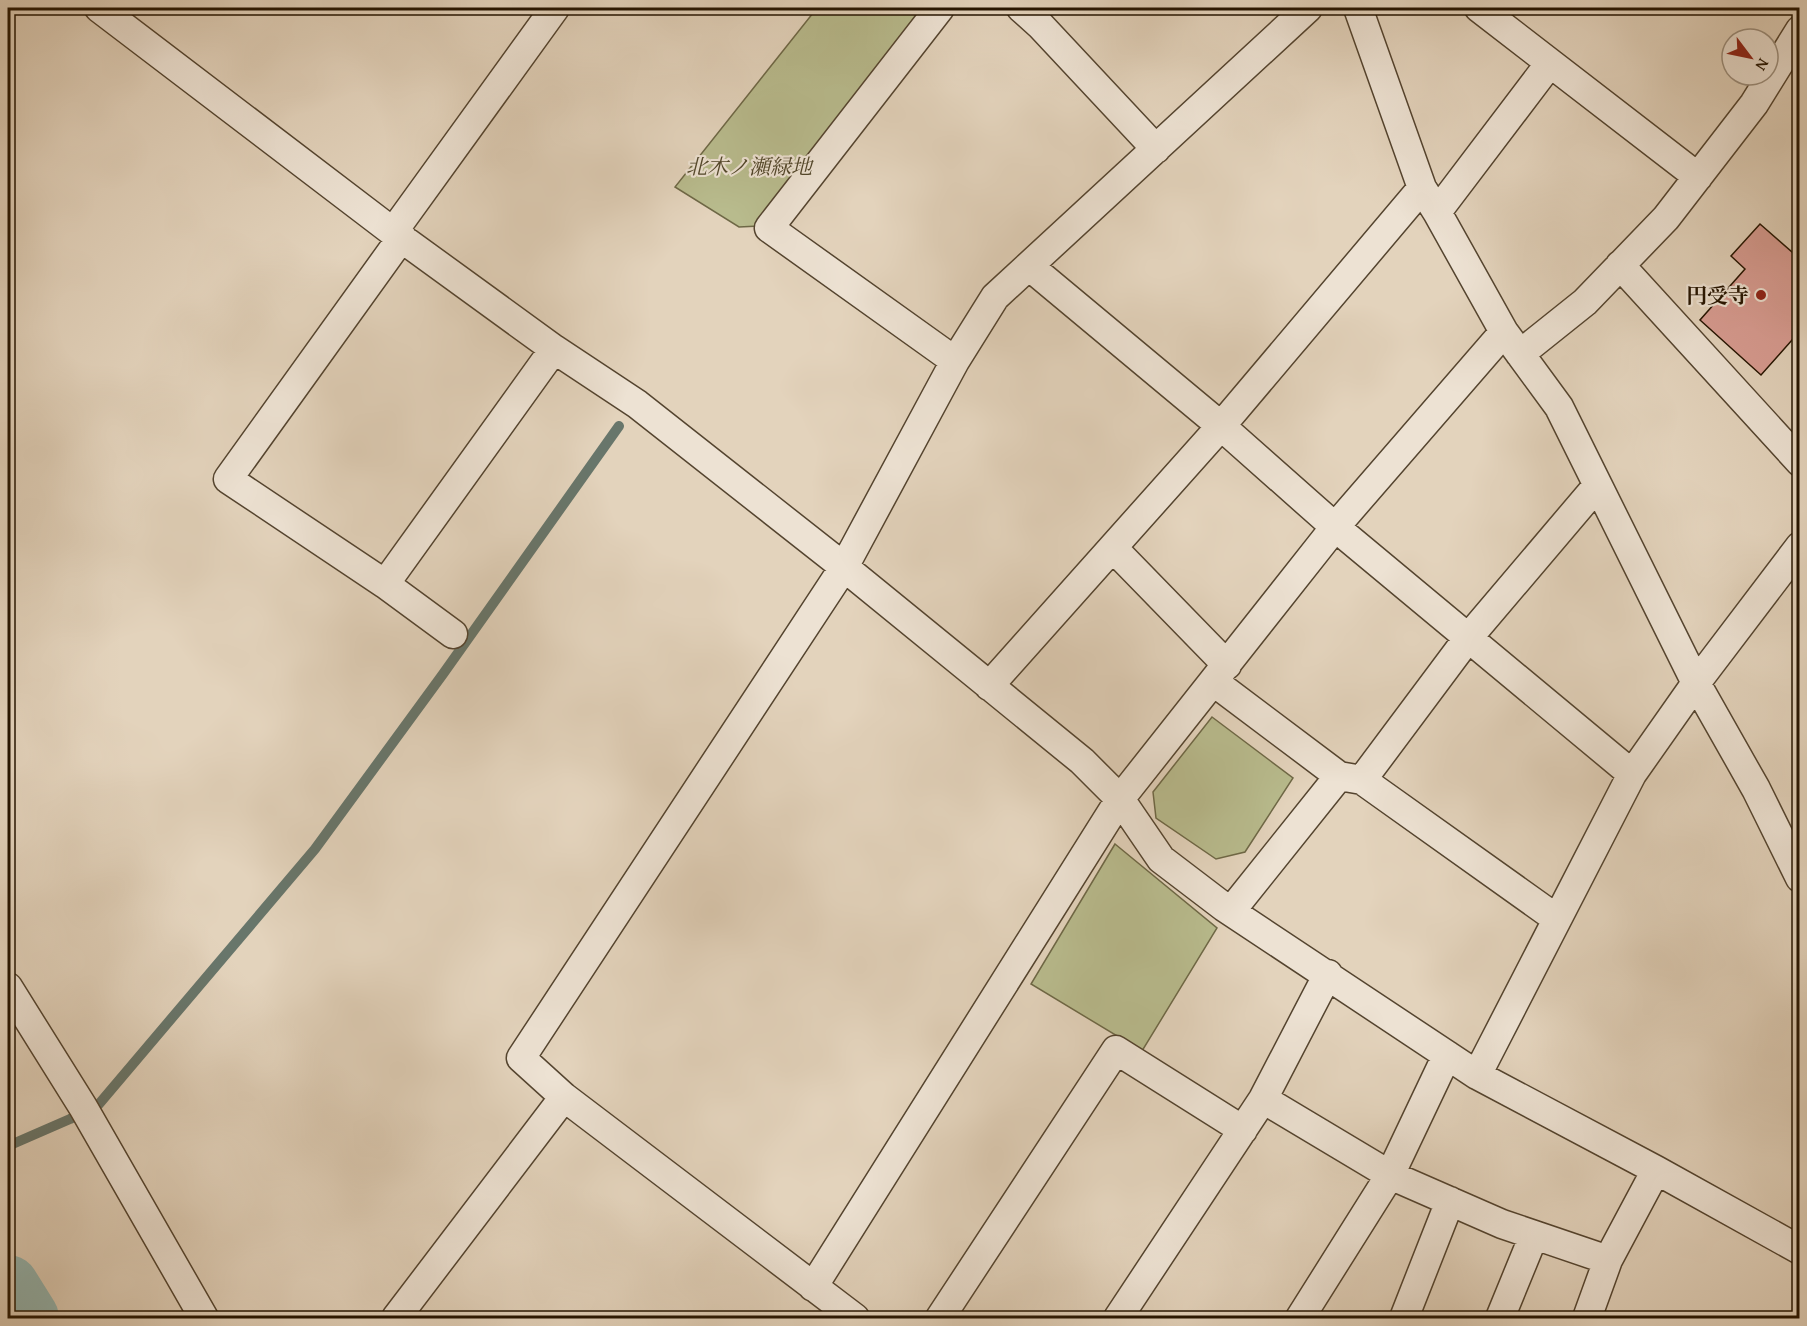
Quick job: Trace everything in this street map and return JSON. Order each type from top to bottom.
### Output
[{"type":"street","points":[[99,8],[398,235],[554,349],[638,404],[844,567],[1082,761],[1120,800],[1161,859],[1231,911],[1477,1075],[1800,1250]]},
{"type":"street","points":[[453,634],[385,584],[228,479],[555,8]]},
{"type":"street","points":[[940,8],[770,228],[955,361]]},
{"type":"street","points":[[1021,8],[1040,25],[1156,149]]},
{"type":"street","points":[[855,1318],[564,1097],[520,1058],[844,567],[955,361],[995,297],[1308,8]]},
{"type":"street","points":[[1358,8],[1422,188],[1512,343],[1559,407],[1696,683],[1756,789],[1800,878]]},
{"type":"street","points":[[1479,8],[1698,177]]},
{"type":"street","points":[[813,1287],[1120,800],[1335,527],[1512,343],[1584,302],[1666,218],[1754,104],[1800,30]]},
{"type":"street","points":[[1437,212],[1550,63]]},
{"type":"street","points":[[989,686],[1221,426],[1422,188]]},
{"type":"street","points":[[1620,265],[1800,462]]},
{"type":"street","points":[[1029,266],[1221,426],[1335,527],[1632,774]]},
{"type":"street","points":[[385,584],[554,349]]},
{"type":"street","points":[[1231,911],[1350,778],[1598,486]]},
{"type":"street","points":[[1477,1075],[1632,774],[1696,683],[1800,546]]},
{"type":"street","points":[[1113,548],[1220,673],[1350,778],[1557,919]]},
{"type":"street","points":[[1119,1318],[1263,1099],[1328,974]]},
{"type":"street","points":[[8,987],[87,1113],[204,1318]]},
{"type":"street","points":[[940,1318],[1116,1050],[1243,1130]]},
{"type":"street","points":[[1300,1318],[1390,1175],[1447,1055]]},
{"type":"street","points":[[396,1318],[564,1097]]},
{"type":"street","points":[[1263,1099],[1390,1175],[1502,1224],[1608,1260]]},
{"type":"street","points":[[1587,1318],[1608,1260],[1656,1170]]},
{"type":"street","points":[[1404,1318],[1450,1201]]},
{"type":"street","points":[[1500,1318],[1534,1234]]},
{"type":"green space","name":"北木ノ瀬緑地","points":[[817,8],[928,8],[759,226],[739,227],[675,187]]},
{"type":"green space","points":[[1212,717],[1293,778],[1245,852],[1216,859],[1156,818],[1153,792]]},
{"type":"green space","points":[[1115,844],[1217,928],[1142,1051],[1031,984]]},
{"type":"building","name":"円受寺","points":[[1760,224],[1800,259],[1800,331],[1761,375],[1700,320],[1745,269],[1731,256]]},
{"type":"waterway","points":[[8,1146],[99,1104],[315,849],[443,674],[619,426]]},
{"type":"waterway","points":[[8,1286],[28,1318]]},
{"type":"place","name":"円受寺","points":[[1761,295]]}]
